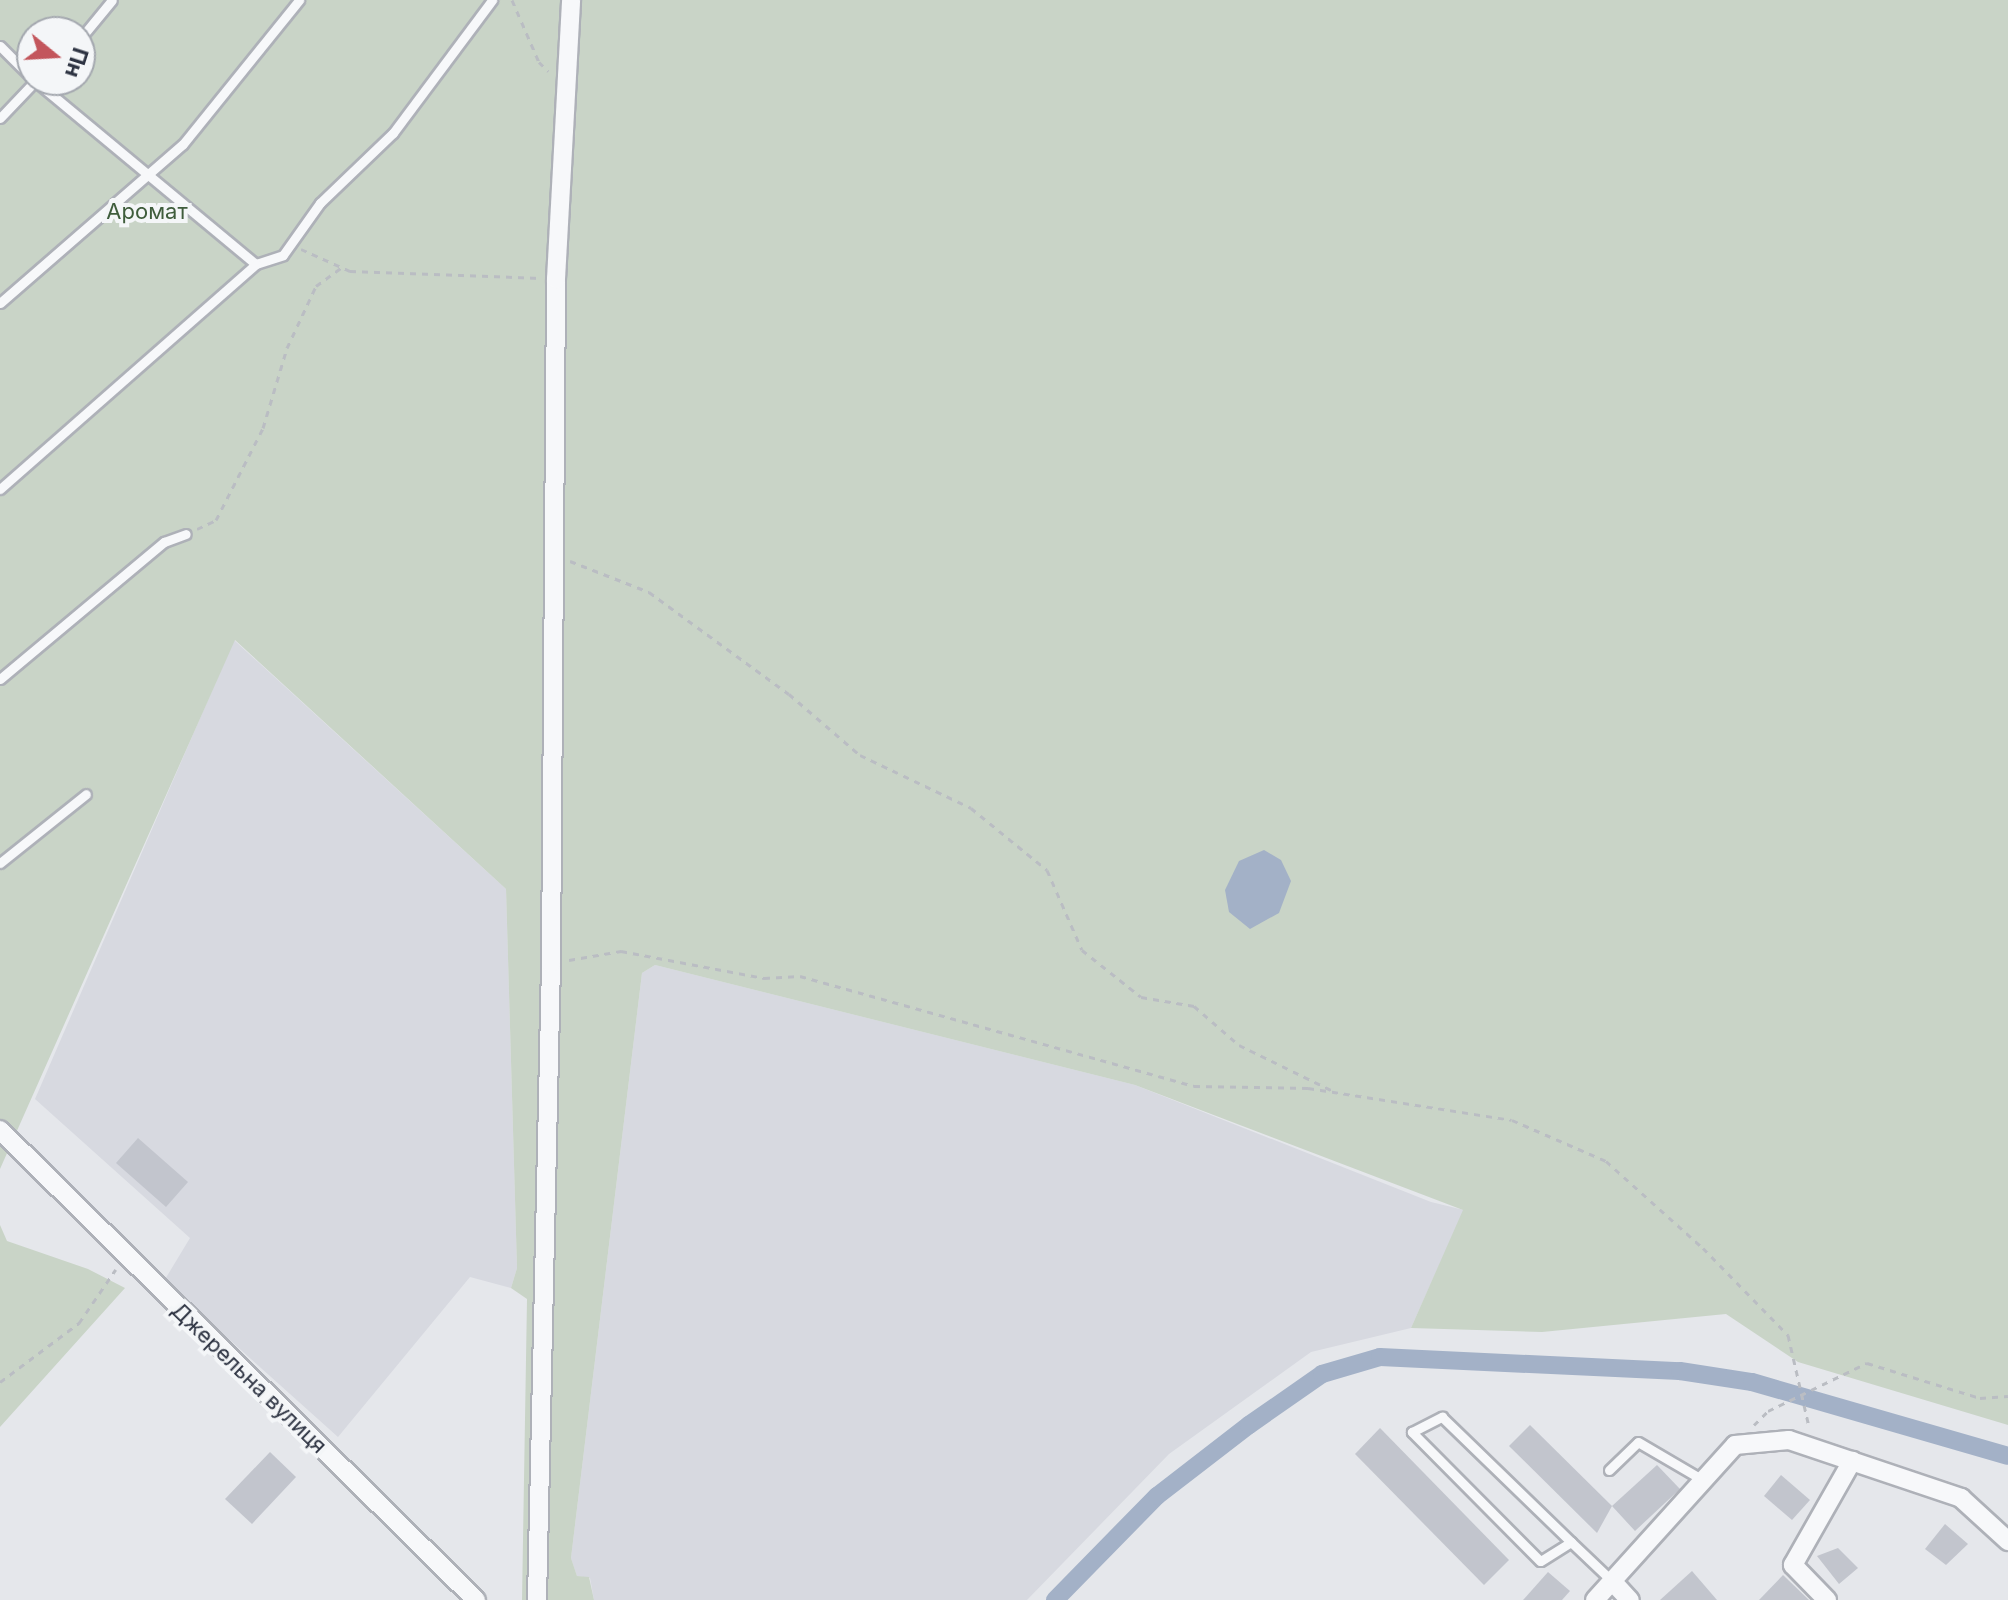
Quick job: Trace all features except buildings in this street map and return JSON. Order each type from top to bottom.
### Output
[{"type":"street","points":[[537,1600],[551,963],[556,279],[571,0]]},
{"type":"street","name":"Джерельна вулиця","points":[[0,1130],[23,1157],[476,1600]]},
{"type":"street","points":[[1595,1600],[1735,1445],[1789,1440],[1961,1498],[2008,1541]]},
{"type":"street","points":[[1827,1600],[1793,1565],[1852,1461]]},
{"type":"street","points":[[1612,1581],[1630,1600]]},
{"type":"lane","points":[[96,20],[112,0]]},
{"type":"lane","points":[[0,303],[183,144],[299,0]]},
{"type":"lane","points":[[0,489],[256,264],[283,255],[320,203],[393,133],[492,0]]},
{"type":"lane","points":[[0,46],[16,62]]},
{"type":"lane","points":[[0,118],[20,96]]},
{"type":"lane","points":[[53,96],[256,264]]},
{"type":"lane","points":[[0,679],[164,542],[186,534]]},
{"type":"lane","points":[[0,863],[86,794]]},
{"type":"lane","points":[[1571,1542],[1540,1561],[1412,1432],[1442,1417],[1612,1581]]},
{"type":"lane","points":[[1609,1470],[1638,1442],[1703,1480]]},
{"type":"path","points":[[512,0],[539,62],[564,87]]},
{"type":"path","points":[[290,244],[342,267],[556,279]]},
{"type":"path","points":[[186,534],[216,520],[263,428],[287,348],[316,286],[342,267]]},
{"type":"path","points":[[554,555],[649,592],[789,694],[860,755],[971,808],[1047,870],[1082,950],[1141,997],[1194,1006],[1239,1045],[1336,1093]]},
{"type":"path","points":[[551,963],[621,951],[764,978],[800,976],[1194,1086],[1336,1093],[1512,1120],[1606,1161],[1703,1248],[1788,1335],[1808,1427],[1819,1435]]},
{"type":"path","points":[[0,1382],[79,1323],[125,1256]]},
{"type":"path","points":[[1735,1445],[1768,1411],[1867,1363],[1980,1398],[2008,1396]]},
{"type":"shaded area","points":[[234,640],[506,889],[517,1268],[511,1288],[470,1277],[338,1437],[164,1281],[190,1238],[35,1099]]},
{"type":"shaded area","points":[[655,965],[1135,1085],[1431,1202],[1464,1210],[1411,1328],[1311,1352],[1169,1454],[1027,1600],[594,1600],[590,1578],[577,1576],[571,1558],[642,973]]},
{"type":"green space","name":"Аромат","points":[[0,0],[2008,0],[2008,1425],[1798,1362],[1726,1314],[1542,1332],[1411,1328],[1463,1210],[1135,1085],[655,965],[642,973],[571,1558],[577,1576],[589,1577],[594,1600],[522,1600],[527,1299],[511,1288],[517,1268],[506,889],[235,640],[0,1169]]},
{"type":"green space","points":[[0,1225],[7,1241],[88,1269],[125,1288],[0,1427]]},
{"type":"water","points":[[1264,850],[1281,860],[1291,881],[1279,913],[1250,929],[1229,912],[1225,890],[1239,861]]},
{"type":"waterway","points":[[1055,1600],[1157,1496],[1249,1425],[1322,1374],[1380,1357],[1680,1371],[1752,1382],[2008,1456]]}]
